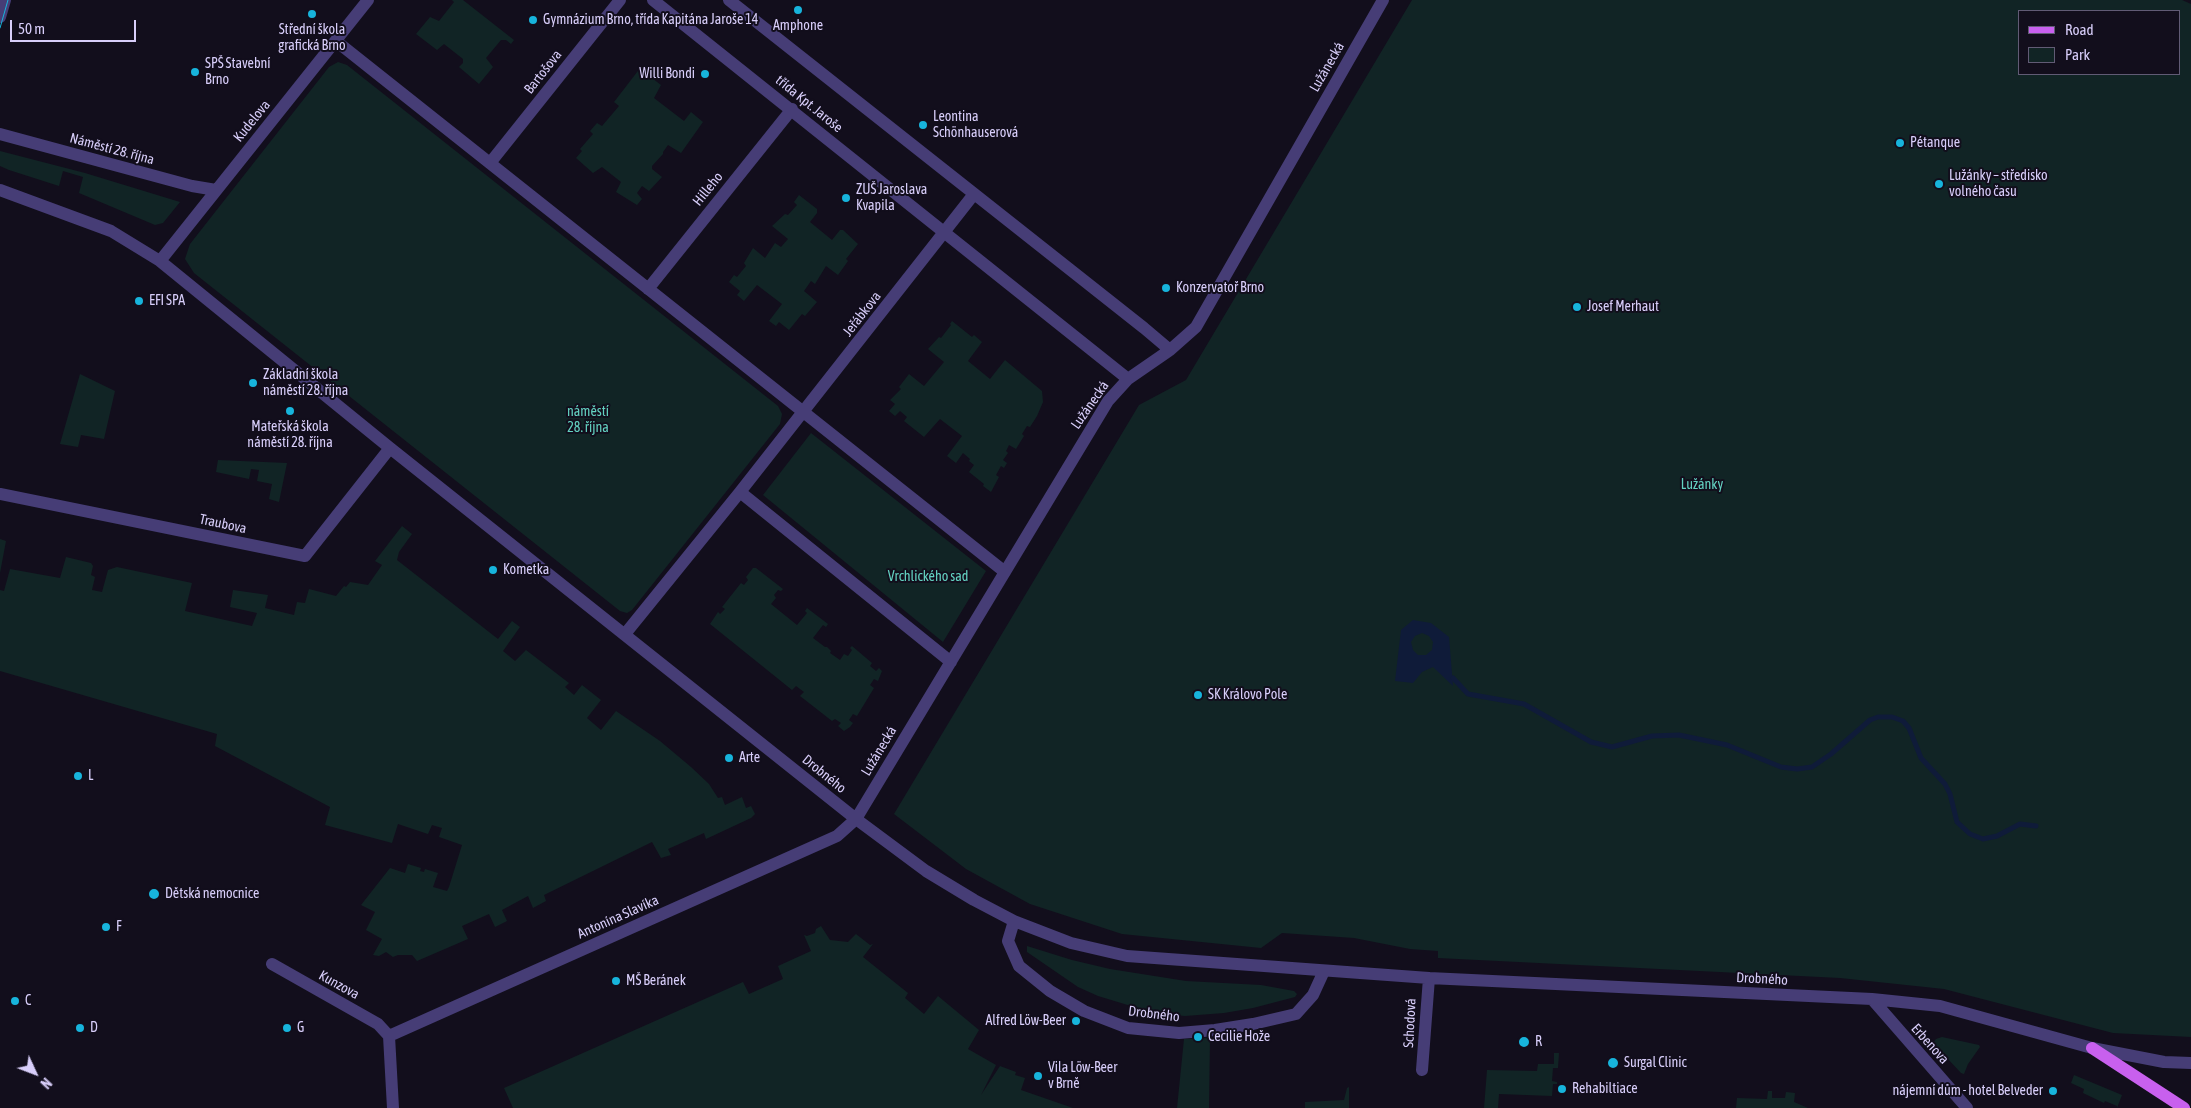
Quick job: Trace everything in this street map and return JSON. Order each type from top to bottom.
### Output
[{"type":"main road","points":[[2092,1048],[2184,1108]]},
{"type":"street","points":[[0,17],[4,0]]},
{"type":"street","name":"Kudelova","points":[[160,261],[368,0]]},
{"type":"street","name":"Bartošova","points":[[490,164],[620,0]]},
{"type":"street","name":"třída Kpt. Jaroše","points":[[653,0],[1128,379]]},
{"type":"street","points":[[729,0],[1170,350]]},
{"type":"street","name":"Lužánecká","points":[[856,819],[1108,401],[1128,379],[1170,350],[1196,327],[1383,0]]},
{"type":"street","points":[[336,41],[1005,572]]},
{"type":"street","name":"Hilleho","points":[[648,289],[792,109]]},
{"type":"street","name":"Náměstí 28. října","points":[[0,134],[192,186],[216,190]]},
{"type":"street","points":[[0,190],[111,231],[160,261],[390,448],[625,634],[803,413]]},
{"type":"street","points":[[945,233],[974,194]]},
{"type":"street","name":"Jeřábkova","points":[[803,413],[945,233]]},
{"type":"street","name":"Traubova","points":[[0,494],[305,556],[390,448]]},
{"type":"street","points":[[740,492],[951,662]]},
{"type":"street","name":"Drobného","points":[[625,634],[856,819],[926,871],[974,900],[1014,921],[1071,943],[1127,956],[1324,971],[1429,978],[1872,999],[1940,1006],[2092,1048],[2164,1062],[2191,1063]]},
{"type":"street","name":"Antonína Slavíka","points":[[389,1036],[837,836],[856,819]]},
{"type":"street","name":"Drobného","points":[[1014,921],[1008,941],[1019,966],[1050,991],[1084,1010],[1128,1028],[1180,1033],[1253,1024],[1296,1014],[1313,995],[1324,971]]},
{"type":"street","name":"Kunzova","points":[[272,964],[378,1024],[389,1036]]},
{"type":"street","name":"Schodová","points":[[1422,1070],[1429,978]]},
{"type":"street","name":"Erbenova","points":[[1872,999],[1966,1108]]},
{"type":"street","points":[[389,1036],[393,1108]]},
{"type":"green space","points":[[452,0],[463,0],[514,40],[511,44],[506,40],[501,40],[486,58],[493,67],[479,84],[459,67],[463,63],[463,59],[444,44],[437,50],[416,34],[430,17],[439,21],[454,2]]},
{"type":"green space","name":"Lužánky","points":[[1412,0],[2182,0],[2191,4],[2191,1037],[2113,1033],[1944,989],[1840,978],[1438,958],[1438,951],[1410,949],[1354,938],[1282,933],[1261,948],[1122,934],[1030,904],[966,869],[894,814],[1139,405],[1186,380]]},
{"type":"green space","name":"náměstí 28. října","points":[[338,62],[347,65],[778,406],[782,414],[780,424],[632,610],[627,613],[620,611],[194,273],[185,259],[190,244],[329,67]]},
{"type":"green space","points":[[641,67],[644,72],[661,85],[654,98],[684,121],[691,112],[703,122],[681,153],[668,145],[652,166],[652,169],[662,177],[649,191],[642,186],[637,193],[642,199],[637,205],[616,192],[621,182],[602,167],[593,173],[576,158],[582,151],[580,149],[593,134],[590,131],[597,123],[602,126],[619,106],[614,102]]},
{"type":"green space","points":[[0,151],[85,173],[180,202],[163,223],[155,225],[79,193],[83,177],[63,171],[59,186],[0,166]]},
{"type":"green space","points":[[799,195],[817,209],[817,213],[810,222],[832,240],[840,230],[843,230],[858,244],[846,259],[848,261],[838,275],[826,266],[815,284],[811,281],[804,291],[817,302],[805,316],[802,314],[789,330],[779,322],[776,326],[769,321],[782,304],[757,285],[744,301],[737,295],[740,291],[729,282],[734,275],[737,277],[746,266],[744,263],[753,248],[765,258],[775,243],[781,247],[788,239],[772,226],[785,214],[788,215],[797,205],[794,202]]},
{"type":"green space","points":[[952,321],[972,337],[974,335],[982,342],[968,361],[990,379],[1005,360],[1042,391],[1043,402],[1037,416],[1030,427],[1027,426],[1022,434],[1024,436],[1016,449],[1009,445],[1006,451],[1008,453],[1003,460],[1007,463],[1004,468],[1001,466],[996,475],[999,477],[991,492],[969,472],[974,465],[963,453],[956,463],[947,456],[962,436],[940,419],[924,437],[904,421],[907,417],[900,411],[895,416],[889,411],[895,404],[890,400],[901,389],[899,387],[909,374],[924,386],[944,362],[928,349],[939,337],[941,338]]},
{"type":"green space","points":[[80,374],[115,391],[104,439],[81,435],[78,447],[60,444]]},
{"type":"green space","name":"Vrchlického sad","points":[[811,433],[986,571],[943,642],[763,495]]},
{"type":"green space","points":[[218,460],[287,463],[279,502],[269,499],[272,484],[257,481],[259,470],[251,469],[249,479],[216,472]]},
{"type":"green space","points":[[402,526],[412,534],[399,552],[397,560],[498,639],[512,621],[520,627],[503,651],[515,661],[526,650],[569,683],[565,687],[574,695],[582,685],[601,700],[587,718],[601,730],[616,711],[660,741],[691,767],[709,784],[718,798],[722,797],[725,805],[742,797],[746,808],[751,806],[755,814],[751,818],[706,839],[704,833],[668,849],[671,855],[661,858],[652,842],[544,895],[546,901],[533,908],[528,896],[502,910],[507,921],[495,927],[489,914],[462,926],[468,939],[417,961],[412,955],[393,957],[386,952],[379,956],[373,955],[382,939],[366,930],[375,912],[361,905],[390,868],[405,873],[408,864],[421,868],[420,871],[424,872],[425,869],[438,873],[433,887],[447,891],[462,845],[439,837],[442,828],[432,825],[428,834],[398,824],[392,843],[325,825],[330,807],[215,746],[217,734],[0,671],[0,590],[4,591],[10,569],[60,578],[66,557],[91,563],[93,566],[91,575],[95,577],[92,590],[102,592],[108,570],[117,567],[192,583],[185,611],[252,626],[257,613],[230,607],[233,590],[268,595],[265,608],[294,615],[297,602],[305,603],[309,589],[336,596],[350,582],[368,585],[382,565],[375,561]]},
{"type":"green space","points":[[0,539],[6,541],[0,573]]},
{"type":"green space","points":[[753,568],[756,568],[783,589],[781,591],[778,590],[774,595],[776,598],[771,604],[797,625],[807,613],[805,611],[807,608],[828,624],[826,627],[823,625],[813,638],[827,647],[831,651],[830,653],[840,660],[844,654],[848,656],[852,646],[872,663],[870,666],[876,671],[879,668],[882,671],[878,681],[874,679],[870,685],[874,688],[857,716],[853,714],[849,720],[853,723],[844,731],[838,726],[841,723],[835,719],[832,721],[800,696],[804,692],[796,686],[792,690],[710,624],[718,612],[720,614],[725,609],[722,607],[741,583],[744,585],[748,580],[746,577]]},
{"type":"green space","points":[[821,926],[830,940],[848,942],[856,934],[870,945],[873,944],[863,957],[908,993],[905,998],[924,1014],[938,996],[979,1030],[968,1049],[996,1065],[981,1095],[1000,1066],[1016,1072],[1015,1075],[1025,1078],[1021,1090],[1073,1108],[513,1108],[504,1088],[743,982],[749,994],[783,979],[778,966],[811,951],[804,935],[807,936],[815,933],[816,929]]},
{"type":"green space","points":[[1027,946],[1110,969],[1186,981],[1261,985],[1294,991],[1297,994],[1295,997],[1253,1008],[1224,1013],[1185,1016],[1154,1013],[1098,996],[1078,987],[1027,952]]},
{"type":"green space","points":[[1942,1037],[1979,1045],[1980,1047],[1968,1064],[1964,1074],[1933,1043],[1936,1039]]},
{"type":"green space","points":[[1210,1038],[1209,1108],[1177,1108],[1184,1039]]},
{"type":"green space","points":[[1554,1053],[1559,1053],[1558,1068],[1553,1068],[1552,1081],[1557,1082],[1557,1084],[1553,1084],[1552,1096],[1499,1094],[1498,1108],[1484,1108],[1487,1070],[1537,1071],[1538,1064],[1554,1064]]},
{"type":"green space","points":[[2074,1075],[2122,1095],[2117,1108],[2117,1106],[2105,1101],[2104,1103],[2083,1093],[2084,1089],[2071,1083]]},
{"type":"green space","points":[[1349,1087],[1349,1108],[1305,1108],[1305,1102],[1344,1100],[1347,1088]]},
{"type":"green space","points":[[1768,1091],[1772,1091],[1772,1098],[1785,1098],[1786,1092],[1795,1093],[1794,1102],[1808,1108],[1736,1108],[1737,1098],[1767,1099]]},
{"type":"water","points":[[1413,620],[1431,623],[1449,637],[1453,686],[1433,667],[1422,672],[1413,683],[1395,681],[1401,630]],"holes":[[[1422,633],[1429,636],[1433,642],[1432,650],[1426,655],[1418,655],[1413,650],[1411,642],[1415,636]]]},
{"type":"waterway","points":[[1453,678],[1468,694],[1524,704],[1591,742],[1612,747],[1652,736],[1679,735],[1727,745],[1781,767],[1797,769],[1812,767],[1831,754],[1870,720],[1878,717],[1892,717],[1903,721],[1909,728],[1921,758],[1945,784],[1950,794],[1957,822],[1970,834],[1983,839],[1997,836],[2020,824],[2036,826]]},
{"type":"tram line","points":[[0,28],[8,0]]},
{"type":"place","name":"Amphone","points":[[798,10]]},
{"type":"place","name":"Střední škola grafická Brno","points":[[312,14]]},
{"type":"place","name":"Gymnázium Brno, třída Kapitána Jaroše 14","points":[[533,20]]},
{"type":"place","name":"SPŠ Stavební Brno","points":[[195,72]]},
{"type":"place","name":"Willi Bondi","points":[[705,74]]},
{"type":"place","name":"Leontina Schönhauserová","points":[[923,125]]},
{"type":"place","name":"Pétanque","points":[[1900,143]]},
{"type":"place","name":"Lužánky – středisko volného času","points":[[1939,184]]},
{"type":"place","name":"ZUŠ Jaroslava Kvapila","points":[[846,198]]},
{"type":"place","name":"Konzervatoř Brno","points":[[1166,288]]},
{"type":"place","name":"EFI SPA","points":[[139,301]]},
{"type":"place","name":"Josef Merhaut","points":[[1577,307]]},
{"type":"place","name":"Základní škola náměstí 28. října","points":[[253,383]]},
{"type":"place","name":"Mateřská škola náměstí 28. října","points":[[290,411]]},
{"type":"place","name":"Kometka","points":[[493,570]]},
{"type":"place","name":"SK Královo Pole","points":[[1198,695]]},
{"type":"place","name":"Arte","points":[[729,758]]},
{"type":"place","name":"L","points":[[78,776]]},
{"type":"place","name":"Dětská nemocnice","points":[[154,894]]},
{"type":"place","name":"F","points":[[106,927]]},
{"type":"place","name":"MŠ Beránek","points":[[616,981]]},
{"type":"place","name":"C","points":[[15,1001]]},
{"type":"place","name":"Alfred Löw-Beer","points":[[1076,1021]]},
{"type":"place","name":"D","points":[[80,1028]]},
{"type":"place","name":"G","points":[[287,1028]]},
{"type":"place","name":"Cecilie Hože","points":[[1198,1037]]},
{"type":"place","name":"R","points":[[1524,1042]]},
{"type":"place","name":"Surgal Clinic","points":[[1613,1063]]},
{"type":"place","name":"Vila Löw-Beer v Brně","points":[[1038,1076]]},
{"type":"place","name":"Rehabiltiace","points":[[1562,1089]]},
{"type":"place","name":"nájemní dům - hotel Belveder","points":[[2053,1091]]}]
